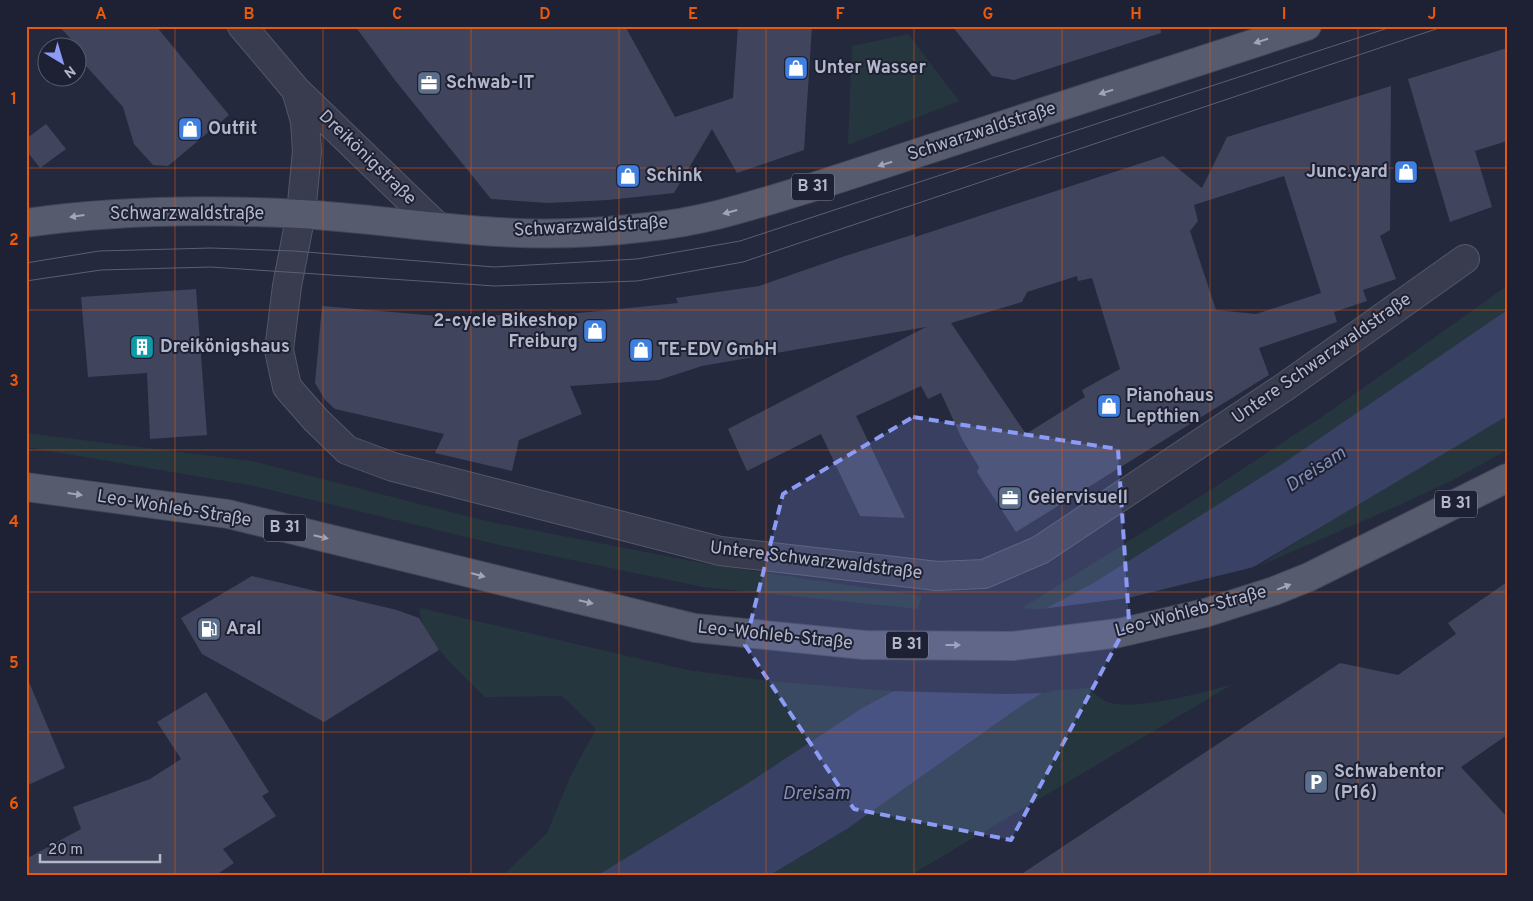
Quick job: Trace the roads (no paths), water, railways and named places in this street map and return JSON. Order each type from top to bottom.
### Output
[{"type":"main road","name":"Schwarzwaldstraße","points":[[26,223],[85,215],[202,210],[301,214],[499,232],[565,233],[650,227],[727,213],[1307,26]]},
{"type":"main road","name":"Leo-Wohleb-Straße","points":[[26,487],[228,514],[695,628],[864,645],[1013,646],[1119,633],[1205,613],[1274,591],[1309,577],[1406,530],[1507,478]]},
{"type":"street","name":"Dreikönigstraße","points":[[242,26],[296,90],[438,227]]},
{"type":"street","name":"Dreikönigstraße","points":[[296,90],[305,121],[307,151],[301,214]]},
{"type":"street","name":"Untere Schwarzwaldstraße","points":[[301,214],[287,286],[279,350],[287,387],[316,420],[347,450],[393,467],[720,551],[937,576],[984,574],[1040,550],[1286,386],[1465,258]]},
{"type":"water","name":"Dreisam","points":[[1507,310],[1507,416],[1024,704],[847,829],[770,875],[598,875],[745,785],[862,708],[1095,582],[1282,464]]},
{"type":"tram line","points":[[26,263],[99,251],[211,248],[294,251],[494,267],[637,259],[740,241],[1394,26]]},
{"type":"tram line","points":[[26,281],[101,270],[211,267],[495,286],[637,281],[743,262],[1445,26]]},
{"type":"place","name":"Unter Wasser","points":[[796,68]]},
{"type":"place","name":"Schwab-IT","points":[[429,83]]},
{"type":"place","name":"Outfit","points":[[190,129]]},
{"type":"place","name":"Junc.yard","points":[[1406,172]]},
{"type":"place","name":"Schink","points":[[628,176]]},
{"type":"place","name":"2-cycle Bikeshop Freiburg","points":[[595,331]]},
{"type":"place","name":"Dreikönigshaus","points":[[142,347]]},
{"type":"place","name":"TE-EDV GmbH","points":[[641,350]]},
{"type":"place","name":"Pianohaus Lepthien","points":[[1109,406]]},
{"type":"place","name":"Geiervisuell","points":[[1010,498]]},
{"type":"place","name":"Aral","points":[[209,629]]},
{"type":"place","name":"Schwabentor (P16)","points":[[1316,782]]}]
